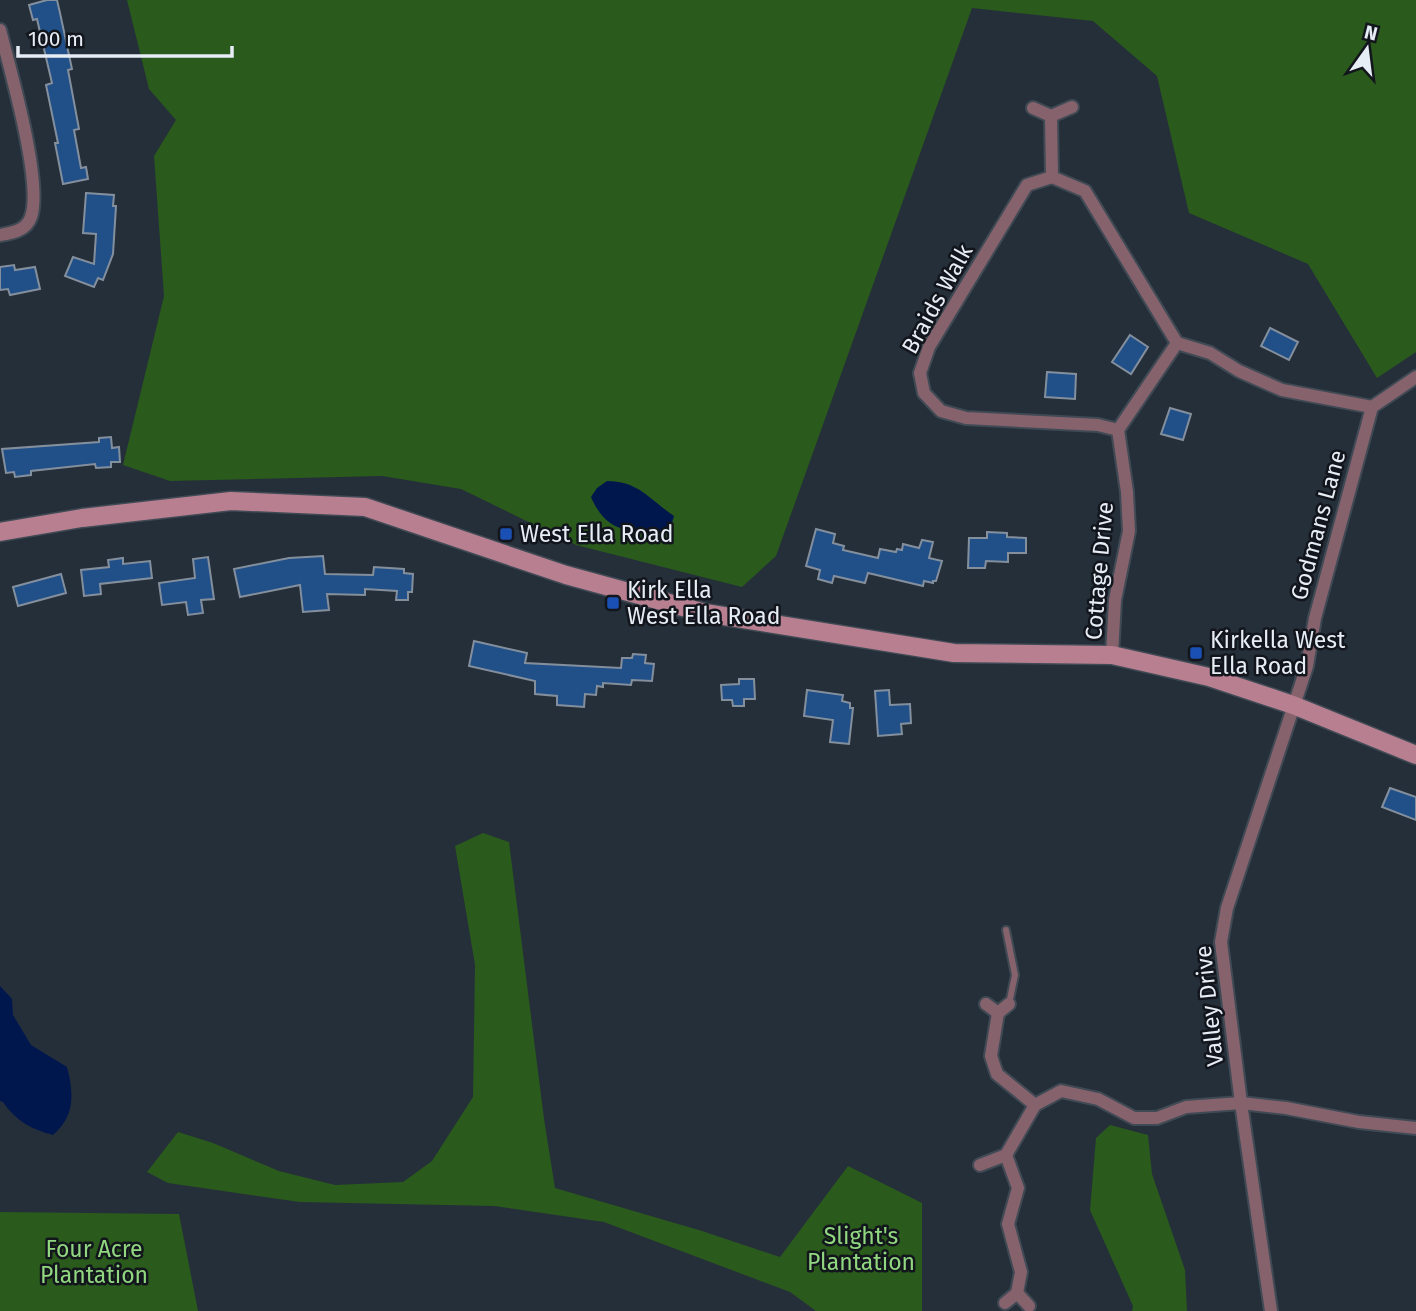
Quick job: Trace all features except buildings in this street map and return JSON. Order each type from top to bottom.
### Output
[{"type":"street","points":[[0,30],[34,177],[31,218],[19,232],[0,234]]},
{"type":"street","points":[[1033,108],[1051,116],[1072,107]]},
{"type":"street","points":[[1051,116],[1052,177],[1086,191],[1177,343],[1210,354],[1239,371],[1282,390],[1372,407],[1416,377]]},
{"type":"street","name":"Braids Walk","points":[[1052,177],[1027,185],[929,347],[920,373],[924,393],[941,411],[967,418],[1098,425],[1118,430]]},
{"type":"street","points":[[1118,430],[1177,343]]},
{"type":"street","name":"Godmans Lane","points":[[1293,705],[1307,666],[1315,618],[1372,407]]},
{"type":"street","name":"Cottage Drive","points":[[1112,655],[1115,600],[1129,531],[1127,492],[1118,430]]},
{"type":"street","points":[[0,533],[82,518],[231,501],[365,507],[566,575],[705,613],[954,653],[1112,655],[1209,677],[1293,705],[1416,755]]},
{"type":"street","name":"Valley Drive","points":[[1271,1311],[1221,943],[1227,908],[1293,705]]},
{"type":"street","points":[[986,1004],[998,1013]]},
{"type":"street","points":[[1009,1004],[998,1013],[991,1056],[997,1074],[1035,1105]]},
{"type":"street","points":[[980,1165],[1006,1154],[1035,1105],[1061,1091],[1098,1099],[1134,1118],[1157,1118],[1186,1107],[1241,1102],[1359,1122],[1416,1128]]},
{"type":"street","points":[[1004,1303],[1017,1293],[1021,1272],[1008,1224],[1018,1188],[1006,1154]]},
{"type":"street","points":[[1017,1293],[1029,1307]]},
{"type":"lane","points":[[1006,930],[1016,975],[1009,1004]]},
{"type":"green space","points":[[127,0],[1416,0],[1416,352],[1377,378],[1308,264],[1189,213],[1157,76],[1093,21],[972,8],[776,556],[742,587],[576,545],[461,489],[382,476],[170,481],[123,465],[164,296],[154,156],[176,120],[149,89]]},
{"type":"green space","name":"Slight's Plantation","points":[[483,833],[509,842],[555,1188],[780,1257],[848,1166],[922,1203],[922,1311],[816,1311],[790,1292],[604,1222],[494,1206],[300,1202],[168,1183],[147,1172],[178,1132],[213,1143],[279,1171],[335,1185],[403,1182],[432,1161],[473,1097],[475,965],[455,846]]},
{"type":"green space","points":[[1110,1125],[1148,1135],[1152,1174],[1185,1270],[1187,1311],[1132,1311],[1133,1306],[1090,1210],[1096,1138]]},
{"type":"green space","name":"Four Acre Plantation","points":[[0,1212],[179,1214],[198,1311],[0,1311]]},
{"type":"shaded area","points":[[607,481],[628,484],[644,492],[674,516],[669,533],[622,529],[605,519],[591,497],[597,488]]},
{"type":"shaded area","points":[[0,986],[12,999],[13,1015],[31,1045],[67,1067],[71,1104],[65,1120],[53,1135],[25,1123],[0,1101]]},
{"type":"place","name":"West Ella Road","points":[[506,534]]},
{"type":"place","name":"Kirk Ella West Ella Road","points":[[613,603]]},
{"type":"place","name":"Kirkella West Ella Road","points":[[1196,653]]}]
